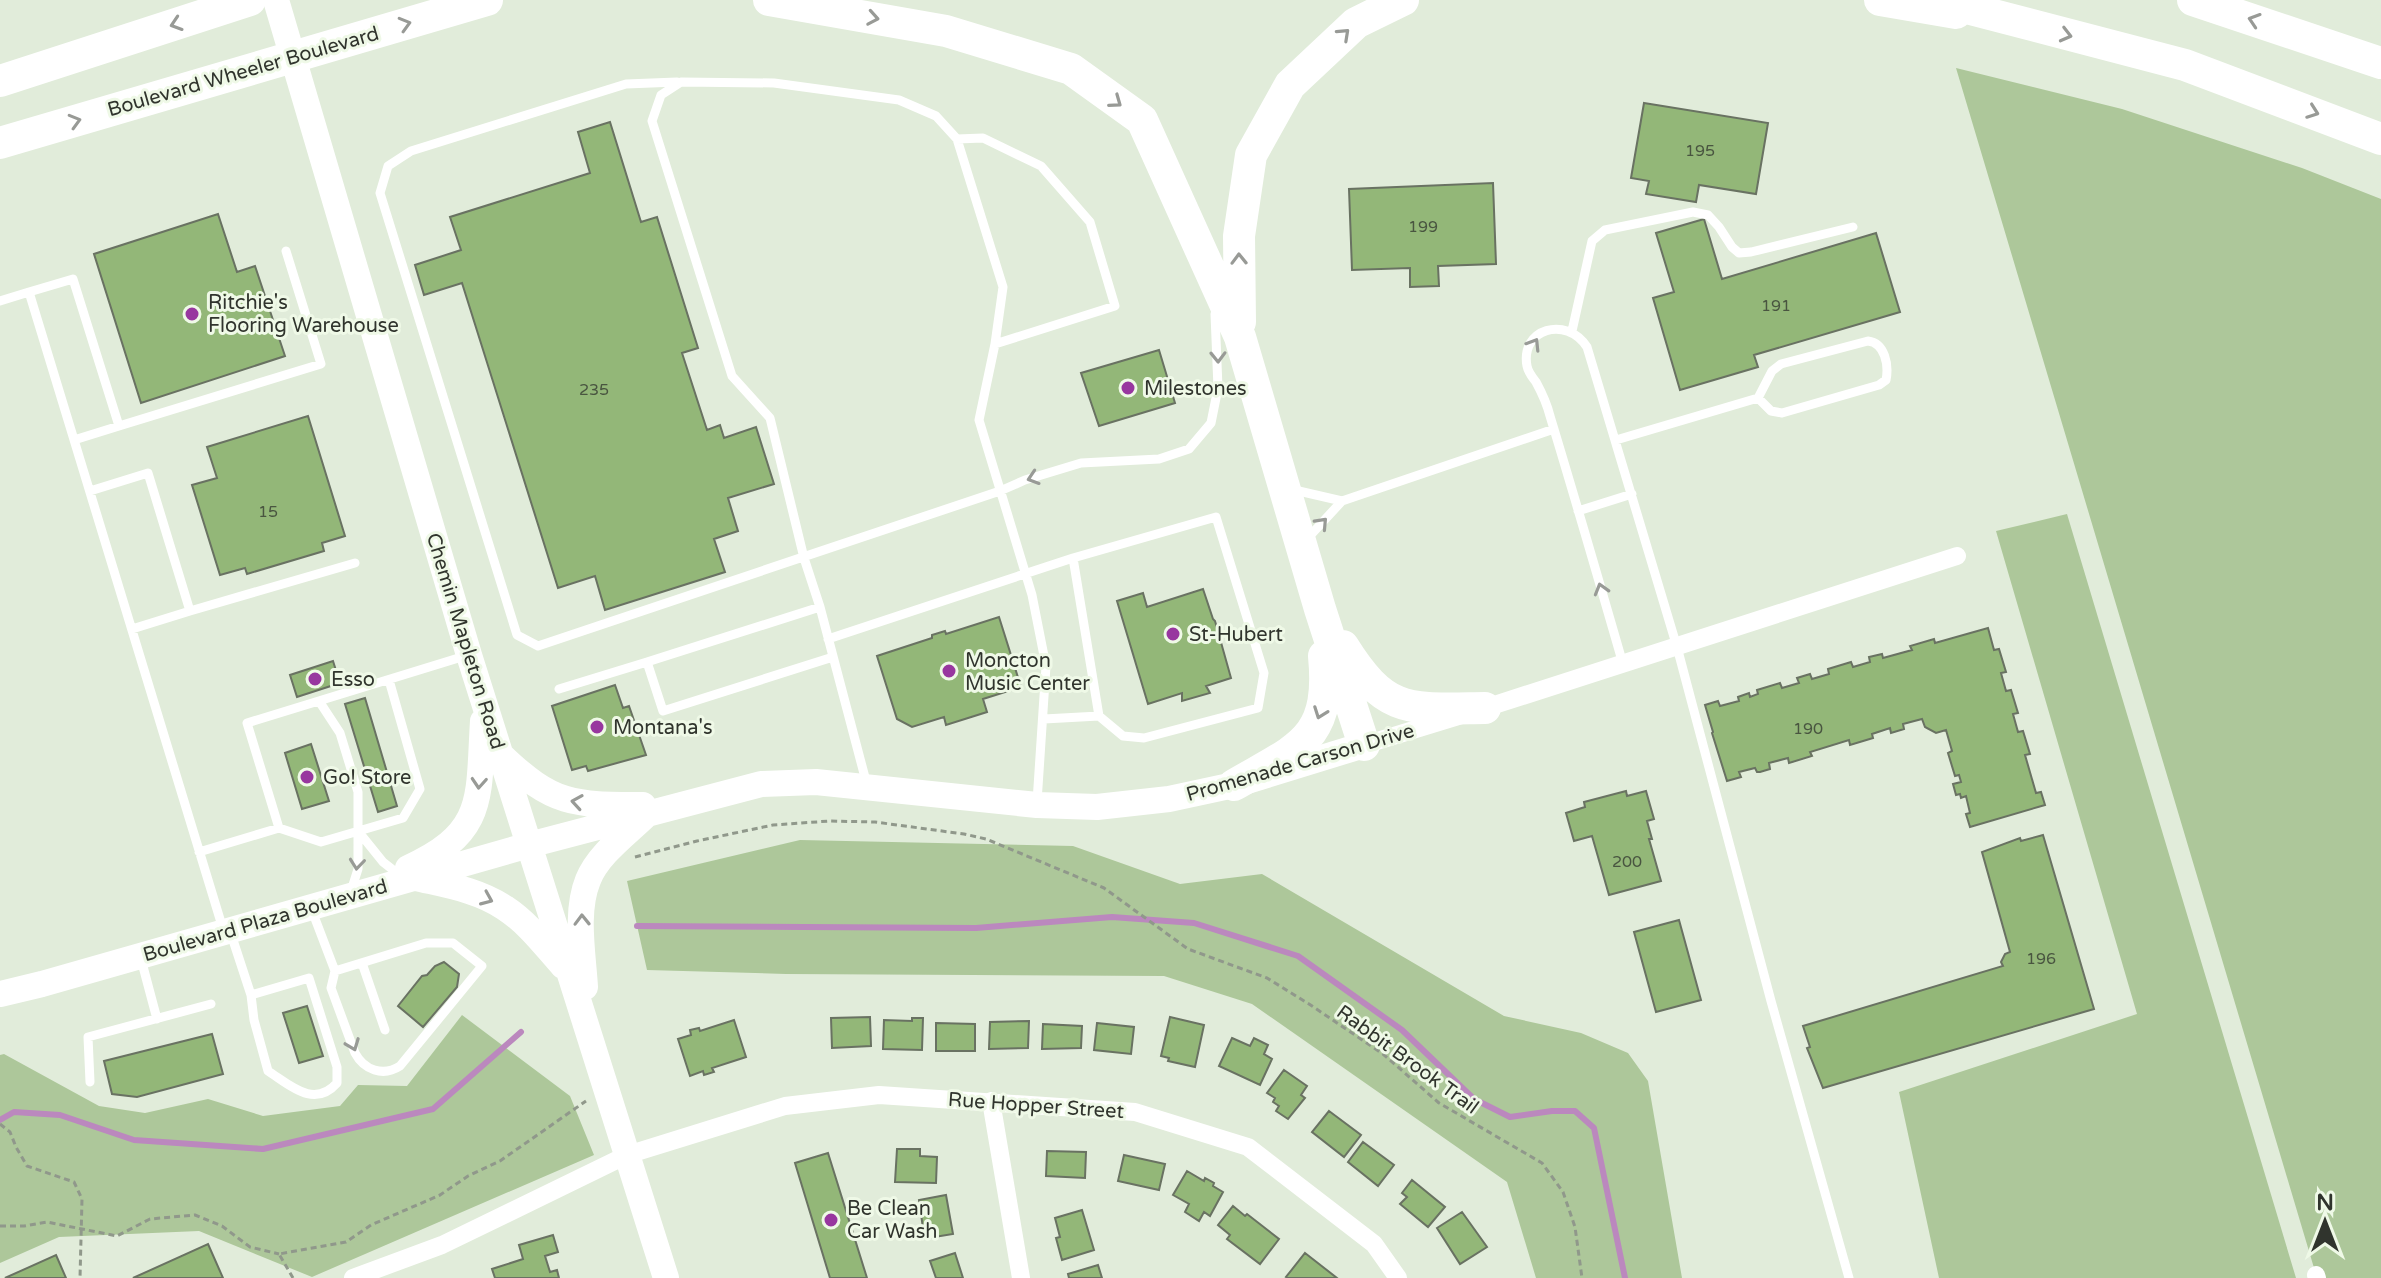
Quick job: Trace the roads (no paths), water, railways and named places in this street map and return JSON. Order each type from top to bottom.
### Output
[{"type":"highway","points":[[0,81],[250,0]]},
{"type":"highway","name":"Boulevard Wheeler Boulevard","points":[[0,143],[487,0]]},
{"type":"highway","points":[[769,0],[946,31],[1071,69],[1142,120],[1240,337],[1320,609],[1364,745]]},
{"type":"highway","points":[[1240,337],[1239,236],[1251,155],[1290,85],[1356,23],[1403,0]]},
{"type":"highway","points":[[1880,0],[2029,26]]},
{"type":"highway","points":[[1936,0],[2185,65],[2381,139]]},
{"type":"highway","points":[[2193,0],[2381,63]]},
{"type":"highway","points":[[1320,609],[1360,674],[1375,689],[1396,702],[1423,709],[1485,708]]},
{"type":"highway","points":[[1234,785],[1291,751],[1311,734],[1323,710],[1327,684],[1320,609]]},
{"type":"main road","name":"Chemin Mapleton Road","points":[[276,0],[484,706],[666,1278]]},
{"type":"main road","points":[[405,875],[456,839],[470,821],[478,797],[484,706]]},
{"type":"main road","name":"Promenade Carson Drive","points":[[529,845],[761,784],[816,782],[867,785],[1037,805],[1097,807],[1169,799],[1234,785],[1364,745]]},
{"type":"main road","points":[[500,754],[541,789],[564,800],[599,805],[682,804]]},
{"type":"main road","points":[[587,1026],[582,907],[588,879],[604,856],[649,812]]},
{"type":"main road","name":"Boulevard Plaza Boulevard","points":[[0,994],[349,896],[405,875],[529,845]]},
{"type":"main road","points":[[405,875],[460,888],[508,909],[527,925],[570,973]]},
{"type":"street","name":"Promenade Carson Drive","points":[[1364,745],[1957,556]]},
{"type":"street","name":"Rue Hopper Street","points":[[353,1278],[442,1245],[627,1155],[785,1106],[879,1095],[1135,1112],[1248,1147],[1374,1244],[1398,1278]]},
{"type":"street","points":[[991,1101],[1021,1278]]},
{"type":"lane","points":[[681,82],[661,95],[652,121],[732,376],[770,418],[804,558],[867,785]]},
{"type":"lane","points":[[1037,805],[1046,666],[1025,574],[1000,491],[979,420],[1003,287],[957,139],[936,116],[899,100],[774,83],[626,84],[411,151],[388,166],[380,193],[517,635],[538,646],[804,558],[1000,491],[1025,480],[1081,463],[1159,459],[1189,449],[1211,423],[1218,388],[1217,322],[1202,253]]},
{"type":"lane","points":[[957,139],[983,138],[1041,166],[1090,222],[1115,306],[995,344]]},
{"type":"lane","points":[[1572,331],[1592,241],[1605,230],[1693,212],[1708,215],[1739,253],[1853,227]]},
{"type":"lane","points":[[74,440],[321,364],[286,251]]},
{"type":"lane","points":[[0,301],[73,279],[119,426]]},
{"type":"lane","points":[[29,292],[199,852],[251,995],[254,1020],[268,1071],[307,1095],[327,1092],[337,1083],[337,1067],[309,978],[251,995]]},
{"type":"lane","points":[[1623,664],[1545,399],[1530,374],[1529,346],[1542,332],[1562,328],[1572,331],[1587,347],[1677,647],[1771,1001],[1849,1278]]},
{"type":"lane","points":[[1616,440],[1758,398],[1772,371],[1781,364],[1868,341],[1881,347],[1888,371],[1886,380],[1879,385],[1782,413],[1771,411],[1758,398]]},
{"type":"lane","points":[[1301,544],[1342,501],[1554,429]]},
{"type":"lane","points":[[90,491],[148,473],[190,611]]},
{"type":"lane","points":[[1285,488],[1342,501]]},
{"type":"lane","points":[[1578,511],[1632,494]]},
{"type":"lane","points":[[828,639],[1073,558],[1216,517],[1264,673],[1258,708],[1144,738],[1123,736],[1099,716],[1073,558]]},
{"type":"lane","points":[[132,629],[355,563]]},
{"type":"lane","points":[[559,689],[820,607]]},
{"type":"lane","points":[[279,828],[247,723],[469,655]]},
{"type":"lane","points":[[647,662],[663,711],[833,657]]},
{"type":"lane","points":[[199,852],[279,828],[321,842],[403,818],[420,789],[389,680]]},
{"type":"lane","points":[[319,701],[340,733],[358,792],[358,869],[349,896]]},
{"type":"lane","points":[[1044,719],[1099,716]]},
{"type":"lane","points":[[358,831],[383,862],[405,875]]},
{"type":"lane","points":[[311,907],[335,971],[331,988],[359,1060],[369,1068],[386,1072],[400,1066],[482,966],[453,943],[426,943],[335,971]]},
{"type":"lane","points":[[140,956],[157,1019]]},
{"type":"lane","points":[[362,963],[385,1030]]},
{"type":"lane","points":[[90,1082],[88,1037],[211,1004]]},
{"type":"waterway","points":[[637,926],[976,928],[1112,917],[1194,923],[1298,956],[1402,1030],[1474,1099],[1510,1117],[1575,1111],[1594,1128],[1625,1278]]},
{"type":"waterway","points":[[0,1120],[14,1112],[60,1115],[134,1140],[263,1149],[433,1109],[521,1032]]},
{"type":"place","name":"Ritchie's Flooring Warehouse","points":[[192,314]]},
{"type":"place","name":"Milestones","points":[[1128,388]]},
{"type":"place","name":"St-Hubert","points":[[1173,634]]},
{"type":"place","name":"Moncton Music Center","points":[[949,671]]},
{"type":"place","name":"Esso","points":[[315,679]]},
{"type":"place","name":"Montana's","points":[[597,727]]},
{"type":"place","name":"Go! Store","points":[[307,777]]},
{"type":"place","name":"Be Clean Car Wash","points":[[831,1220]]}]
